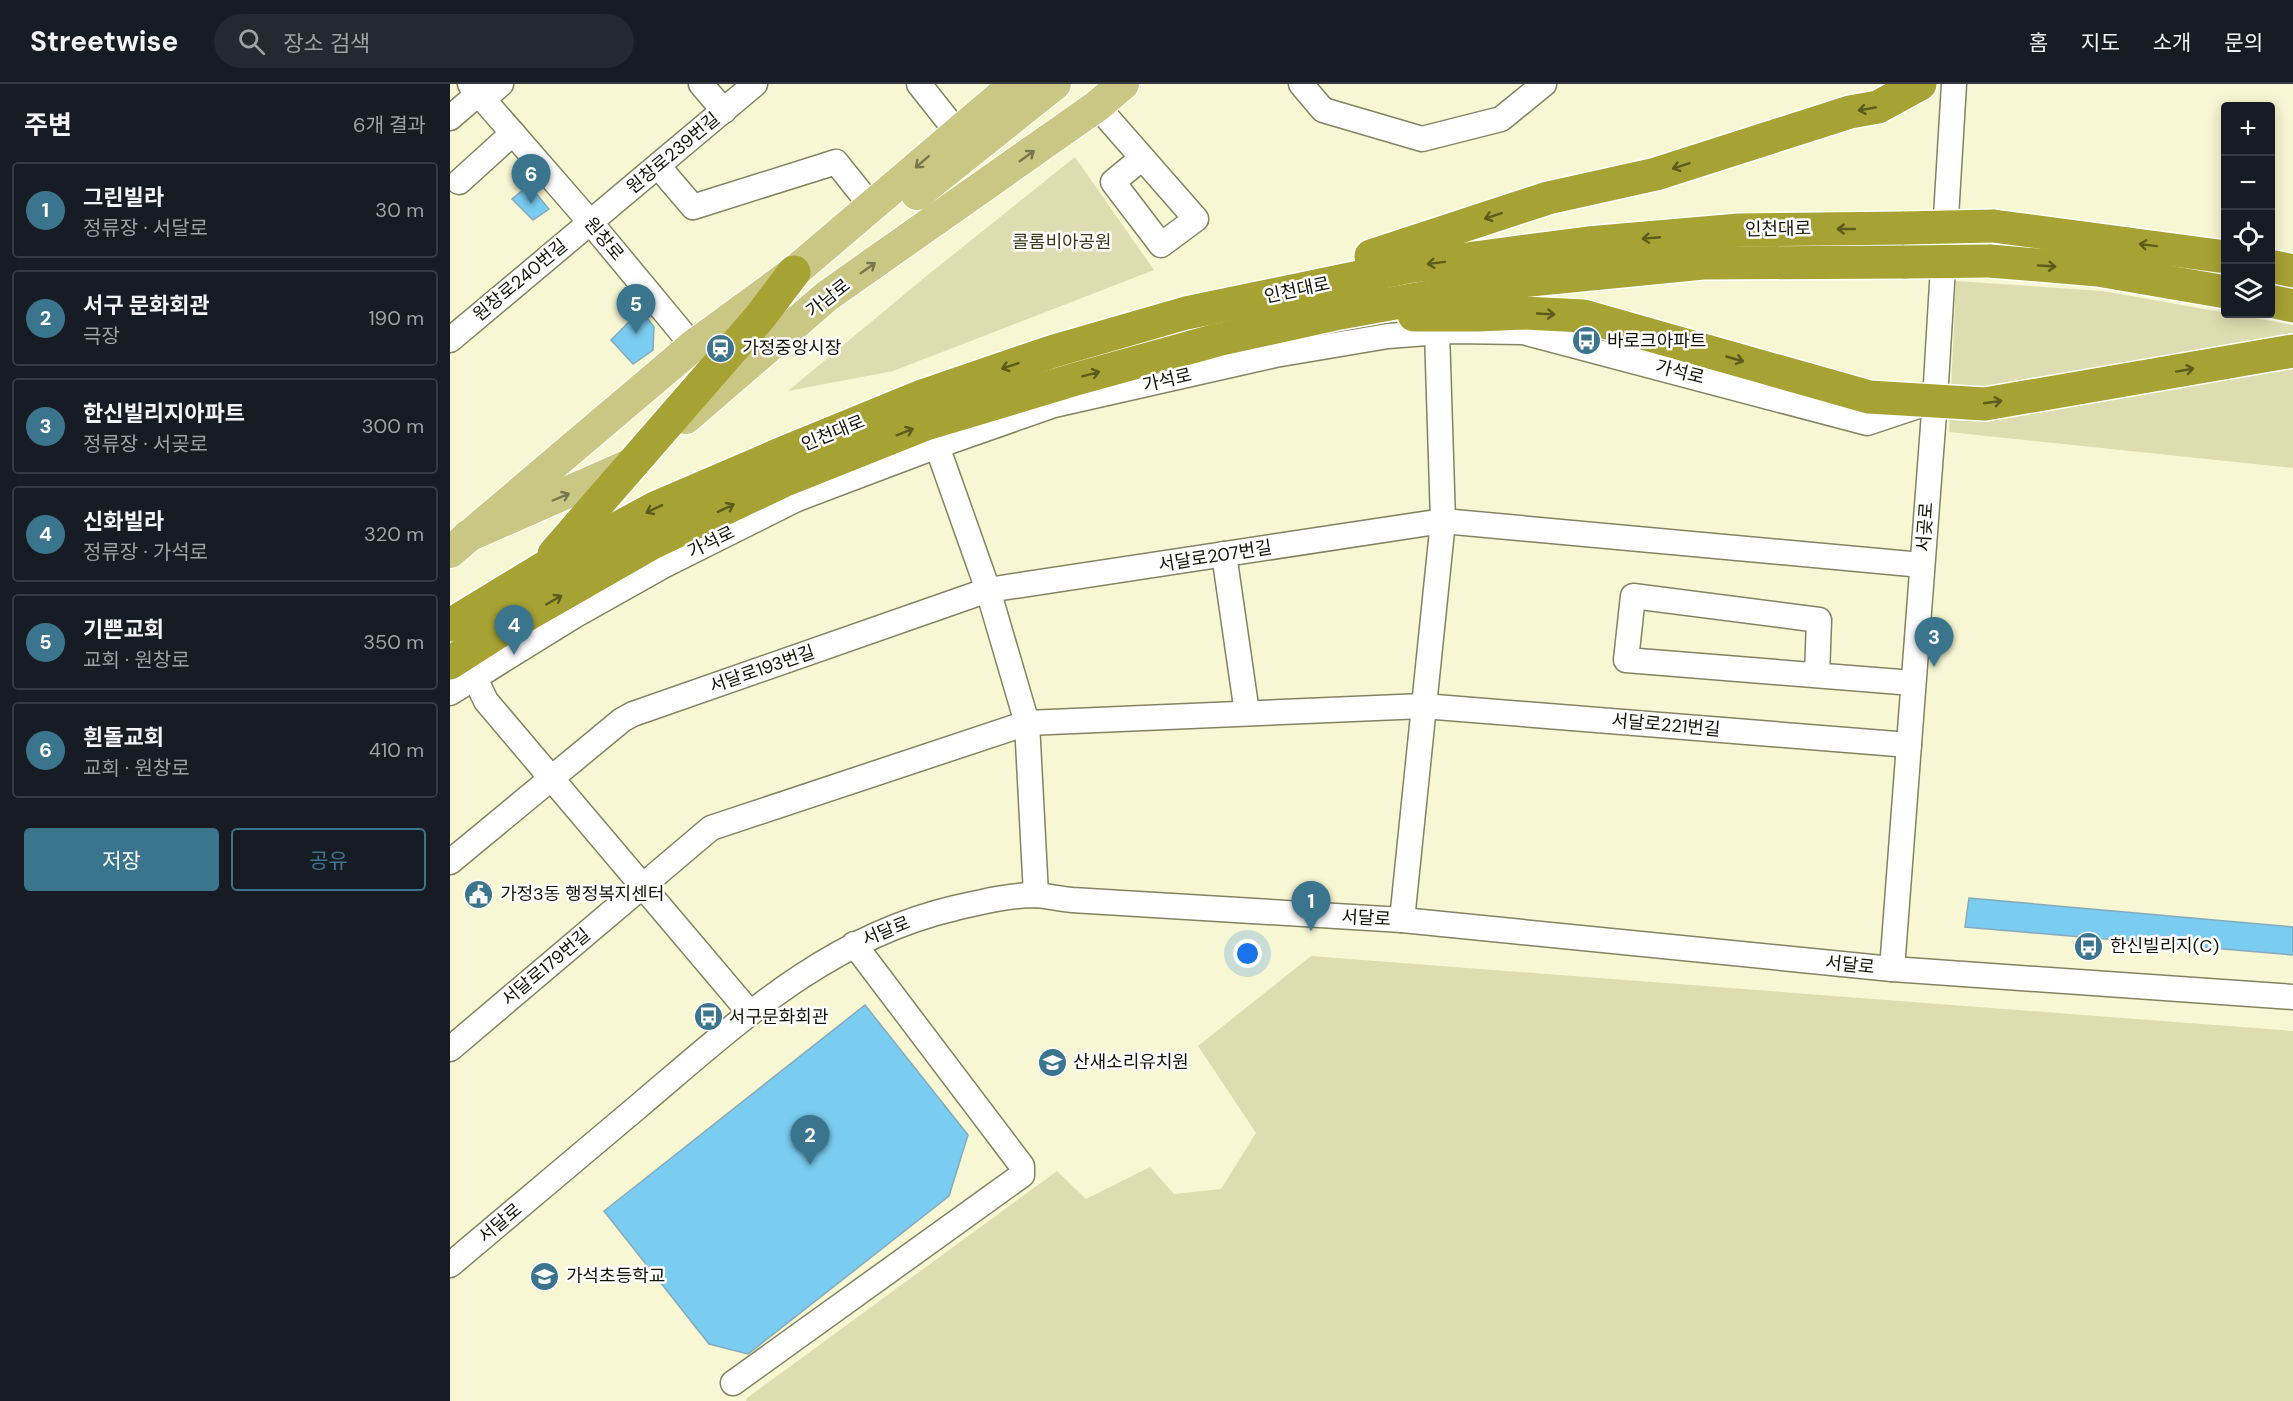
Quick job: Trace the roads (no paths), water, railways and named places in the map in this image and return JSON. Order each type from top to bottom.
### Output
[{"type":"highway","points":[[1186,313],[1548,198],[1656,174],[1850,112],[1878,107],[1920,84]]},
{"type":"highway","name":"인천대로","points":[[450,625],[542,569],[655,508],[922,396],[1054,351],[1186,313],[1407,267],[1588,243],[1739,230],[1993,226],[2216,255]]},
{"type":"highway","name":"인천대로","points":[[462,670],[509,625],[654,542],[783,481],[926,424],[1217,340],[1340,313],[1511,282],[1703,263],[1989,261],[2098,270],[2212,290]]},
{"type":"highway","points":[[2275,267],[2293,271]]},
{"type":"highway","points":[[542,569],[760,318],[794,272]]},
{"type":"highway","points":[[2275,302],[2293,306]]},
{"type":"highway","points":[[1340,313],[1479,315],[1522,313],[1582,316],[1869,397],[1985,404],[2293,351]]},
{"type":"main road","name":"가남로","points":[[459,544],[693,346],[794,272],[1015,84]]},
{"type":"main road","points":[[760,318],[1055,84]]},
{"type":"main road","points":[[1061,84],[1064,104],[1075,109],[1095,107]]},
{"type":"main road","name":"가남로","points":[[459,544],[630,467],[827,296],[1095,107],[1123,84]]},
{"type":"street","points":[[701,84],[724,111]]},
{"type":"street","name":"원창로239번길","points":[[591,223],[755,84]]},
{"type":"street","points":[[920,84],[957,132]]},
{"type":"street","points":[[1301,84],[1323,110],[1422,139],[1501,119],[1544,84]]},
{"type":"street","name":"서곶로","points":[[1892,969],[1935,400],[1954,84]]},
{"type":"street","name":"원창로","points":[[450,118],[483,90],[513,133],[693,346]]},
{"type":"street","points":[[1095,107],[1142,158]]},
{"type":"street","points":[[459,182],[513,133]]},
{"type":"street","points":[[658,166],[693,207],[837,162],[872,207]]},
{"type":"street","name":"원창로240번길","points":[[450,340],[572,236],[591,223]]},
{"type":"street","points":[[1402,920],[1443,521],[1437,332]]},
{"type":"street","name":"가석로","points":[[450,693],[462,670],[574,616],[663,566],[797,499],[1054,405],[1275,355],[1388,336],[1437,332],[1523,332],[1867,423],[1935,400]]},
{"type":"street","points":[[937,446],[988,590],[1027,723],[1036,896]]},
{"type":"street","points":[[1443,521],[1922,565]]},
{"type":"street","name":"서달로207번길","points":[[988,590],[1443,521]]},
{"type":"street","points":[[1224,554],[1248,713]]},
{"type":"street","name":"서달로193번길","points":[[552,778],[622,720],[633,714],[988,590]]},
{"type":"street","points":[[1817,675],[1819,620],[1633,596],[1626,660],[1913,683]]},
{"type":"street","points":[[462,670],[750,1013]]},
{"type":"street","points":[[643,886],[711,828],[1027,723],[1423,706]]},
{"type":"street","name":"서달로221번길","points":[[1423,706],[1909,745]]},
{"type":"street","points":[[450,862],[552,778]]},
{"type":"street","name":"서달로179번길","points":[[450,1049],[643,886]]},
{"type":"street","name":"서달로","points":[[455,1252],[750,1013],[813,967],[893,926],[987,901],[1036,896],[1402,920],[1892,969],[2293,997]]},
{"type":"street","points":[[733,1383],[1022,1175],[1022,1166],[854,944]]},
{"type":"place","name":"흰돌교회","points":[[531,204]]},
{"type":"place","name":"기쁜교회","points":[[636,334]]},
{"type":"place","name":"바로크아파트","points":[[1586,341]]},
{"type":"place","name":"가정중앙시장","points":[[721,348]]},
{"type":"place","name":"신화빌라","points":[[514,655]]},
{"type":"place","name":"한신빌리지아파트","points":[[1934,667]]},
{"type":"place","name":"가정3동 행정복지센터","points":[[479,894]]},
{"type":"place","name":"그린빌라","points":[[1311,931]]},
{"type":"place","name":"한신빌리지(C)","points":[[2089,946]]},
{"type":"place","name":"서구문화회관","points":[[708,1017]]},
{"type":"place","name":"산새소리유치원","points":[[1052,1062]]},
{"type":"place","name":"서구 문화회관","points":[[810,1165]]},
{"type":"place","name":"가석초등학교","points":[[545,1276]]},
{"type":"park label","name":"콜롬비아공원","points":[[1062,242]]}]
